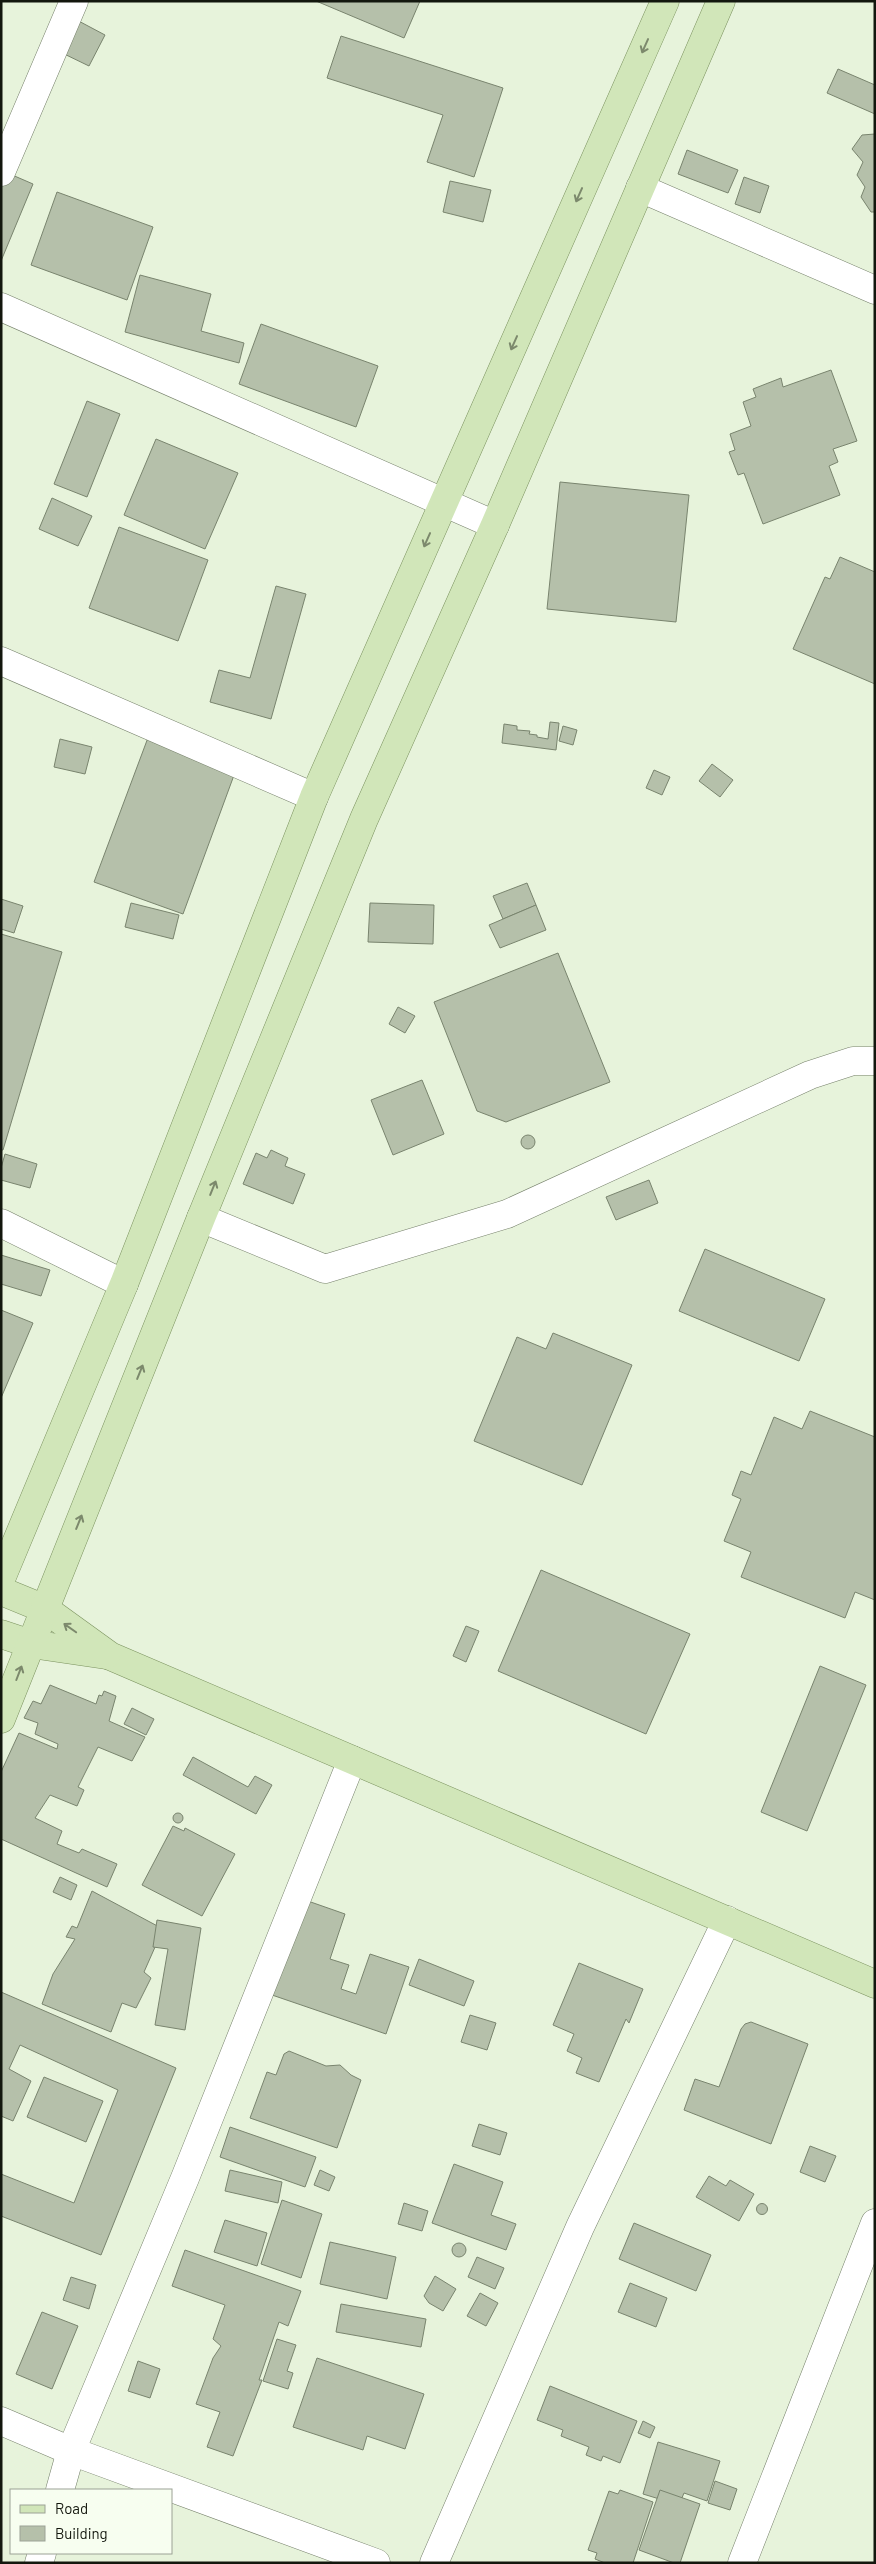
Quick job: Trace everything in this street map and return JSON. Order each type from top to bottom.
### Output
[{"type":"main road","points":[[1,1579],[124,1284],[314,797],[665,1]]},
{"type":"main road","points":[[1,1719],[201,1218],[364,819],[495,525],[722,1]]},
{"type":"main road","points":[[1,1590],[45,1609],[110,1656],[875,1984]]},
{"type":"main road","points":[[1,1634],[30,1644],[110,1656]]},
{"type":"street","points":[[1,172],[74,1]]},
{"type":"street","points":[[640,188],[875,290]]},
{"type":"street","points":[[1,307],[495,525]]},
{"type":"street","points":[[1,661],[314,797]]},
{"type":"street","points":[[201,1218],[325,1269],[507,1214],[810,1075],[853,1061],[875,1061]]},
{"type":"street","points":[[1,1223],[124,1284]]},
{"type":"street","points":[[60,2489],[71,2451],[185,2178],[352,1760]]},
{"type":"street","points":[[434,2563],[580,2226],[727,1920]]},
{"type":"street","points":[[742,2563],[875,2223]]},
{"type":"street","points":[[1,2421],[71,2451],[376,2563]]},
{"type":"building","points":[[316,1],[420,1],[404,38]]},
{"type":"building","points":[[73,18],[105,35],[89,66],[56,50]]},
{"type":"building","points":[[341,36],[503,88],[474,177],[427,162],[443,115],[327,78]]},
{"type":"building","points":[[838,69],[875,85],[875,114],[827,93]]},
{"type":"building","points":[[875,134],[875,212],[871,212],[861,197],[865,187],[857,175],[863,162],[852,149],[862,135]]},
{"type":"building","points":[[687,150],[738,170],[728,193],[678,174]]},
{"type":"building","points":[[3,171],[33,184],[1,261],[1,175]]},
{"type":"building","points":[[744,177],[769,186],[760,213],[735,204]]},
{"type":"building","points":[[450,181],[491,190],[483,222],[443,212]]},
{"type":"building","points":[[57,192],[153,227],[127,300],[31,265]]},
{"type":"building","points":[[140,275],[211,294],[201,331],[244,343],[239,363],[125,332]]},
{"type":"building","points":[[261,324],[378,366],[356,427],[239,384]]},
{"type":"building","points":[[831,370],[857,441],[833,449],[838,462],[829,466],[840,495],[763,524],[744,473],[738,475],[729,452],[735,450],[730,434],[751,426],[743,402],[756,397],[753,389],[781,378],[783,387]]},
{"type":"building","points":[[87,401],[120,414],[87,497],[54,484]]},
{"type":"building","points":[[156,439],[238,473],[205,549],[124,515]]},
{"type":"building","points":[[560,482],[689,495],[676,622],[547,609]]},
{"type":"building","points":[[52,498],[92,516],[78,546],[39,529]]},
{"type":"building","points":[[119,527],[208,560],[178,641],[89,608]]},
{"type":"building","points":[[840,557],[875,572],[875,684],[793,649],[825,577],[830,579]]},
{"type":"building","points":[[276,586],[306,594],[271,719],[210,702],[219,670],[250,678]]},
{"type":"building","points":[[550,722],[559,723],[556,750],[502,743],[504,724],[517,726],[517,730],[530,731],[529,734],[548,739]]},
{"type":"building","points":[[563,726],[577,730],[573,745],[559,741]]},
{"type":"building","points":[[149,735],[237,767],[183,914],[94,882]]},
{"type":"building","points":[[60,739],[92,747],[85,774],[54,767]]},
{"type":"building","points":[[712,764],[733,780],[720,797],[699,781]]},
{"type":"building","points":[[654,770],[670,777],[662,795],[646,788]]},
{"type":"building","points":[[527,883],[536,905],[503,919],[493,896]]},
{"type":"building","points":[[1,899],[23,906],[14,933],[1,929]]},
{"type":"building","points":[[131,903],[179,915],[173,939],[125,927]]},
{"type":"building","points":[[370,903],[434,905],[433,944],[368,942]]},
{"type":"building","points":[[536,905],[546,930],[500,948],[489,925]]},
{"type":"building","points":[[1,934],[62,952],[3,1150],[1,1150]]},
{"type":"building","points":[[558,953],[610,1082],[506,1122],[477,1111],[434,1002]]},
{"type":"building","points":[[398,1007],[415,1016],[405,1033],[389,1024]]},
{"type":"building","points":[[422,1080],[444,1134],[393,1155],[371,1100]]},
{"type":"building","points":[[528,1135],[533,1137],[535,1142],[533,1147],[528,1149],[523,1147],[521,1142],[523,1137]]},
{"type":"building","points":[[271,1150],[288,1158],[285,1166],[305,1174],[293,1204],[243,1184],[256,1153],[267,1158]]},
{"type":"building","points":[[5,1154],[37,1164],[30,1188],[1,1180],[1,1168]]},
{"type":"building","points":[[649,1180],[658,1203],[616,1220],[606,1197]]},
{"type":"building","points":[[705,1249],[825,1299],[799,1361],[679,1311]]},
{"type":"building","points":[[1,1255],[50,1270],[41,1296],[1,1284]]},
{"type":"building","points":[[1,1310],[33,1323],[1,1398]]},
{"type":"building","points":[[553,1333],[632,1365],[582,1485],[474,1441],[517,1337],[546,1349]]},
{"type":"building","points":[[810,1411],[875,1437],[875,1600],[855,1592],[845,1618],[741,1577],[751,1552],[724,1541],[741,1499],[732,1495],[741,1471],[751,1475],[774,1417],[802,1429]]},
{"type":"building","points":[[541,1570],[690,1634],[646,1734],[498,1671]]},
{"type":"building","points":[[466,1626],[479,1631],[466,1662],[453,1656]]},
{"type":"building","points":[[820,1666],[866,1685],[807,1831],[761,1812]]},
{"type":"building","points":[[50,1685],[96,1704],[99,1695],[102,1696],[104,1691],[116,1696],[109,1721],[145,1737],[132,1761],[98,1747],[78,1787],[84,1790],[77,1806],[50,1795],[35,1818],[62,1831],[57,1844],[79,1853],[82,1849],[117,1864],[107,1887],[1,1839],[1,1772],[19,1733],[57,1749],[58,1744],[35,1734],[38,1723],[24,1718],[33,1701],[41,1704]]},
{"type":"building","points":[[132,1708],[154,1719],[146,1735],[124,1724]]},
{"type":"building","points":[[193,1757],[248,1787],[255,1776],[272,1785],[256,1814],[183,1775]]},
{"type":"building","points":[[176,1813],[180,1813],[183,1818],[180,1823],[176,1823],[173,1820],[173,1816]]},
{"type":"building","points":[[173,1826],[184,1831],[185,1828],[235,1854],[202,1916],[142,1885]]},
{"type":"building","points":[[60,1877],[77,1885],[71,1900],[53,1892]]},
{"type":"building","points":[[92,1891],[163,1929],[144,1972],[151,1978],[136,2008],[122,2003],[111,2032],[42,2004],[53,1974],[75,1939],[66,1937],[72,1926],[77,1928]]},
{"type":"building","points":[[305,1900],[345,1914],[330,1959],[349,1965],[341,1989],[356,1994],[370,1954],[409,1967],[386,2034],[272,1995]]},
{"type":"building","points":[[157,1920],[201,1928],[185,2030],[155,2025],[168,1949],[153,1947]]},
{"type":"building","points":[[419,1959],[474,1981],[464,2006],[409,1985]]},
{"type":"building","points":[[579,1963],[643,1989],[629,2023],[626,2019],[599,2082],[576,2073],[582,2058],[567,2051],[574,2034],[553,2025]]},
{"type":"building","points":[[1,1992],[176,2068],[101,2255],[1,2216],[1,2174],[74,2203],[118,2090],[20,2045],[9,2069],[31,2081],[13,2121],[1,2116]]},
{"type":"building","points":[[470,2015],[496,2023],[487,2050],[461,2042]]},
{"type":"building","points":[[751,2022],[808,2044],[771,2144],[684,2110],[695,2079],[719,2087],[741,2029],[745,2024]]},
{"type":"building","points":[[289,2051],[326,2066],[340,2065],[351,2075],[361,2080],[337,2148],[250,2118],[267,2072],[276,2075],[284,2054]]},
{"type":"building","points":[[44,2077],[103,2101],[86,2142],[27,2117]]},
{"type":"building","points":[[479,2124],[507,2133],[500,2155],[472,2146]]},
{"type":"building","points":[[230,2127],[316,2157],[305,2187],[220,2157]]},
{"type":"building","points":[[810,2146],[836,2156],[825,2182],[800,2172]]},
{"type":"building","points":[[454,2164],[503,2182],[491,2215],[516,2224],[506,2250],[432,2223]]},
{"type":"building","points":[[230,2170],[282,2182],[278,2203],[225,2191]]},
{"type":"building","points":[[320,2170],[335,2177],[329,2191],[314,2185]]},
{"type":"building","points":[[709,2176],[726,2186],[730,2180],[754,2194],[739,2221],[696,2197]]},
{"type":"building","points":[[282,2200],[322,2214],[301,2278],[261,2264]]},
{"type":"building","points":[[404,2203],[428,2211],[422,2231],[398,2224]]},
{"type":"building","points":[[760,2204],[764,2204],[767,2209],[766,2213],[760,2214],[757,2211],[757,2207]]},
{"type":"building","points":[[225,2220],[267,2233],[257,2266],[214,2252]]},
{"type":"building","points":[[634,2223],[711,2255],[696,2291],[619,2259]]},
{"type":"building","points":[[330,2242],[396,2257],[387,2299],[320,2284]]},
{"type":"building","points":[[459,2243],[464,2245],[466,2250],[464,2255],[459,2257],[454,2255],[452,2250],[454,2245]]},
{"type":"building","points":[[185,2250],[301,2291],[288,2326],[279,2322],[259,2380],[262,2380],[233,2456],[207,2447],[220,2412],[196,2404],[213,2358],[221,2346],[213,2339],[225,2305],[172,2286]]},
{"type":"building","points":[[477,2257],[504,2268],[495,2289],[468,2277]]},
{"type":"building","points":[[435,2276],[456,2289],[443,2311],[429,2303],[424,2296]]},
{"type":"building","points":[[71,2277],[96,2285],[89,2309],[63,2300]]},
{"type":"building","points":[[630,2283],[667,2298],[656,2327],[618,2312]]},
{"type":"building","points":[[480,2293],[498,2303],[486,2326],[467,2316]]},
{"type":"building","points":[[341,2304],[426,2319],[421,2347],[336,2332]]},
{"type":"building","points":[[42,2312],[78,2326],[52,2389],[16,2374]]},
{"type":"building","points":[[277,2339],[296,2345],[287,2371],[293,2373],[288,2389],[263,2381]]},
{"type":"building","points":[[317,2358],[424,2394],[405,2449],[367,2436],[363,2450],[293,2427]]},
{"type":"building","points":[[138,2361],[160,2369],[150,2398],[128,2391]]},
{"type":"building","points":[[550,2386],[637,2421],[620,2463],[603,2456],[601,2461],[586,2455],[589,2447],[561,2436],[563,2430],[537,2420]]},
{"type":"building","points":[[643,2421],[655,2427],[650,2438],[638,2433]]},
{"type":"building","points":[[658,2442],[720,2461],[707,2501],[684,2493],[679,2505],[643,2494]]},
{"type":"building","points":[[715,2481],[737,2489],[730,2510],[708,2503]]},
{"type":"building","points":[[620,2490],[653,2502],[633,2563],[605,2563],[595,2559],[597,2553],[588,2550],[609,2491],[618,2494]]},
{"type":"building","points":[[660,2490],[700,2504],[680,2563],[674,2563],[639,2550]]}]
